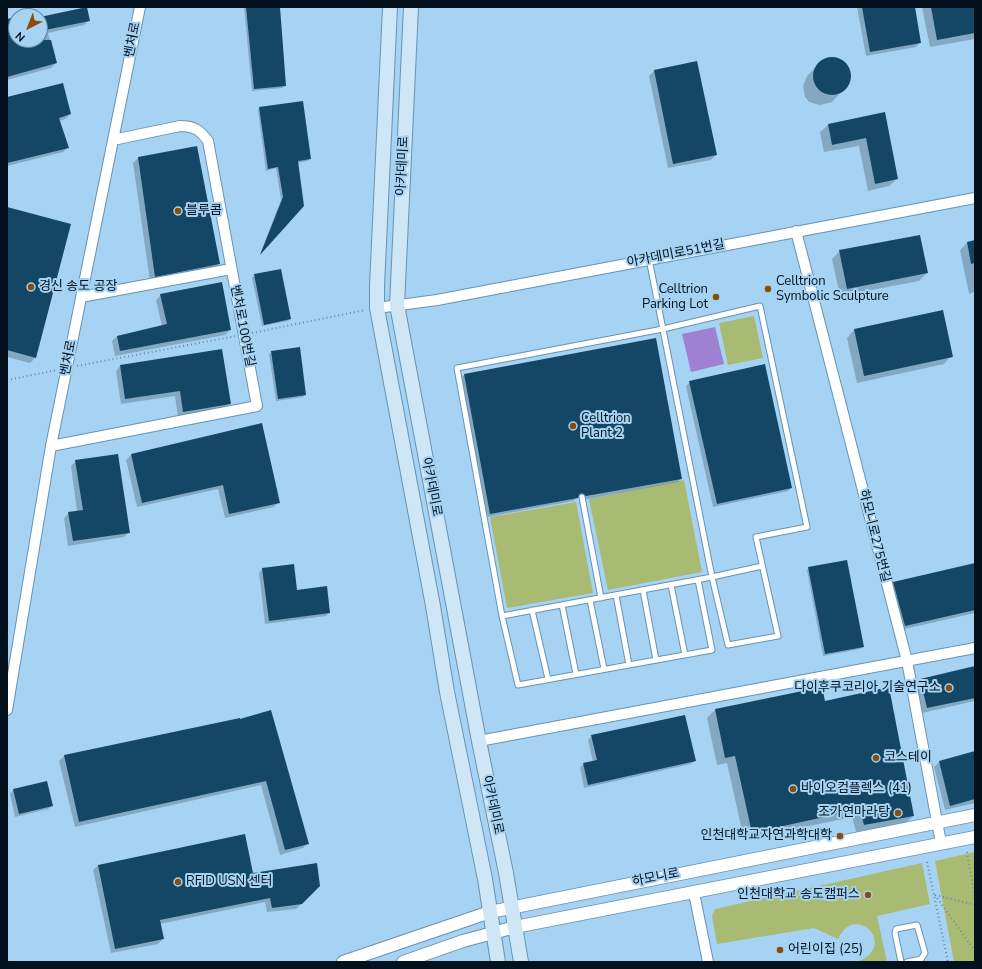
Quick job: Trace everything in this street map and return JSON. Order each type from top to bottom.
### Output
[{"type":"main road","name":"아카데미로","points":[[390,7],[377,286],[378,308],[433,606],[447,692],[494,932],[498,962]]},
{"type":"main road","name":"아카데미로","points":[[411,7],[397,305],[479,741],[512,907],[521,962]]},
{"type":"street","name":"벤처로","points":[[7,710],[51,446],[140,7]]},
{"type":"street","name":"벤처로100번길","points":[[51,446],[257,406],[208,141],[201,132],[191,126],[180,126],[113,140]]},
{"type":"street","name":"아카데미로51번길","points":[[378,308],[437,300],[975,198]]},
{"type":"street","name":"하모니로275번길","points":[[796,231],[906,661],[941,843]]},
{"type":"street","points":[[81,297],[231,268]]},
{"type":"street","points":[[479,741],[975,648]]},
{"type":"street","name":"하모니로","points":[[342,962],[490,912],[975,815]]},
{"type":"street","name":"하모니로","points":[[403,962],[494,932],[515,927],[975,837]]},
{"type":"street","points":[[694,892],[708,962]]},
{"type":"lane","points":[[649,259],[663,329],[712,577],[728,645],[778,636],[756,537],[807,527],[760,306],[663,329],[457,368],[502,616],[518,685],[712,650],[698,580]]},
{"type":"lane","points":[[582,497],[601,598]]},
{"type":"lane","points":[[502,616],[698,580],[762,566]]},
{"type":"lane","points":[[671,585],[685,655]]},
{"type":"lane","points":[[643,590],[656,660]]},
{"type":"lane","points":[[616,595],[629,665]]},
{"type":"lane","points":[[590,600],[604,669]]},
{"type":"lane","points":[[562,605],[576,674]]},
{"type":"lane","points":[[532,610],[548,680]]},
{"type":"lane","points":[[901,962],[894,933],[896,930],[917,925],[925,952],[920,959],[907,962]]},
{"type":"path","points":[[7,380],[378,308]]},
{"type":"path","points":[[967,852],[975,898]]},
{"type":"path","points":[[927,862],[948,962]]},
{"type":"path","points":[[934,894],[975,906]]},
{"type":"path","points":[[934,894],[975,951]]},
{"type":"green space","points":[[754,316],[763,358],[728,365],[719,323]]},
{"type":"green space","points":[[684,480],[702,572],[608,590],[589,499]]},
{"type":"green space","points":[[576,502],[593,593],[507,608],[490,517]]},
{"type":"green space","points":[[975,852],[975,962],[954,962],[935,861]]},
{"type":"green space","points":[[922,863],[930,904],[877,916],[887,962],[857,962],[869,955],[874,947],[874,938],[870,931],[863,926],[854,924],[846,928],[838,939],[814,928],[717,944],[712,916],[715,909]]},
{"type":"shaded area","points":[[715,327],[724,364],[691,372],[682,334]]},
{"type":"building","points":[[87,7],[90,21],[48,29],[48,15]]},
{"type":"building","points":[[246,7],[280,7],[286,86],[254,89]]},
{"type":"building","points":[[862,7],[915,7],[921,43],[870,52]]},
{"type":"building","points":[[931,7],[975,7],[975,33],[937,40]]},
{"type":"building","points":[[7,19],[8,48],[48,48],[48,40],[51,40],[57,63],[7,77]]},
{"type":"building","points":[[832,57],[842,60],[848,66],[851,76],[848,86],[842,92],[832,95],[822,92],[816,86],[813,76],[816,66],[822,60]]},
{"type":"building","points":[[697,61],[717,155],[673,164],[654,70]]},
{"type":"building","points":[[63,83],[71,114],[59,118],[69,148],[7,163],[7,97]]},
{"type":"building","points":[[303,101],[311,159],[298,161],[304,206],[260,255],[283,197],[278,167],[268,169],[259,107]]},
{"type":"building","points":[[885,112],[898,179],[875,184],[866,138],[832,145],[828,124]]},
{"type":"building","name":"블루콤","points":[[197,146],[220,264],[155,277],[138,157]]},
{"type":"building","name":"경신 송도 공장","points":[[7,207],[71,224],[36,358],[7,350]]},
{"type":"building","points":[[920,235],[928,273],[847,289],[839,250]]},
{"type":"building","points":[[975,240],[975,263],[971,264],[967,242]]},
{"type":"building","points":[[281,269],[291,319],[264,325],[254,274]]},
{"type":"building","points":[[222,282],[231,330],[120,351],[117,336],[167,324],[160,294]]},
{"type":"building","points":[[943,310],[953,357],[864,376],[854,329]]},
{"type":"building","name":"Celltrion Plant 2","points":[[656,338],[682,479],[586,496],[581,493],[578,498],[490,514],[464,374]]},
{"type":"building","points":[[300,347],[306,395],[278,399],[271,351]]},
{"type":"building","points":[[222,349],[231,404],[183,412],[180,391],[125,399],[120,365]]},
{"type":"building","points":[[765,364],[792,488],[717,504],[689,381]]},
{"type":"building","points":[[262,423],[280,503],[229,514],[223,485],[142,503],[131,454]]},
{"type":"building","points":[[118,454],[130,533],[73,541],[68,512],[83,510],[75,460]]},
{"type":"building","points":[[847,560],[864,647],[825,654],[808,567]]},
{"type":"building","points":[[975,563],[975,610],[905,626],[893,582]]},
{"type":"building","points":[[294,564],[297,590],[327,586],[330,613],[269,621],[262,568]]},
{"type":"building","name":"다이후쿠코리아 기술연구소","points":[[975,666],[975,698],[927,708],[920,679]]},
{"type":"building","points":[[822,687],[825,701],[889,687],[914,816],[864,825],[860,809],[752,833],[735,756],[725,758],[715,709]]},
{"type":"building","points":[[271,710],[309,844],[285,850],[266,781],[79,822],[64,755],[240,719]]},
{"type":"building","points":[[685,715],[696,761],[588,785],[583,763],[597,760],[591,735]]},
{"type":"building","points":[[975,751],[975,799],[950,806],[939,761]]},
{"type":"building","points":[[47,781],[53,806],[19,814],[13,789]]},
{"type":"building","name":"RFID USN 센터","points":[[245,834],[253,873],[317,863],[320,886],[302,904],[272,908],[270,898],[160,920],[164,939],[115,949],[98,865]]},
{"type":"place","name":"블루콤","points":[[178,211]]},
{"type":"place","name":"경신 송도 공장","points":[[31,287]]},
{"type":"place","name":"Celltrion Symbolic Sculpture","points":[[768,289]]},
{"type":"place","name":"Celltrion Parking Lot","points":[[716,297]]},
{"type":"place","name":"Celltrion Plant 2","points":[[573,426]]},
{"type":"place","name":"다이후쿠코리아 기술연구소","points":[[949,688]]},
{"type":"place","name":"코스테이","points":[[876,758]]},
{"type":"place","name":"바이오컴플렉스 (41)","points":[[793,789]]},
{"type":"place","name":"조가연마라탕","points":[[898,813]]},
{"type":"place","name":"인천대학교자연과학대학","points":[[840,836]]},
{"type":"place","name":"RFID USN 센터","points":[[178,882]]},
{"type":"place","name":"인천대학교 송도캠퍼스","points":[[868,895]]},
{"type":"place","name":"어린이집 (25)","points":[[780,950]]}]
